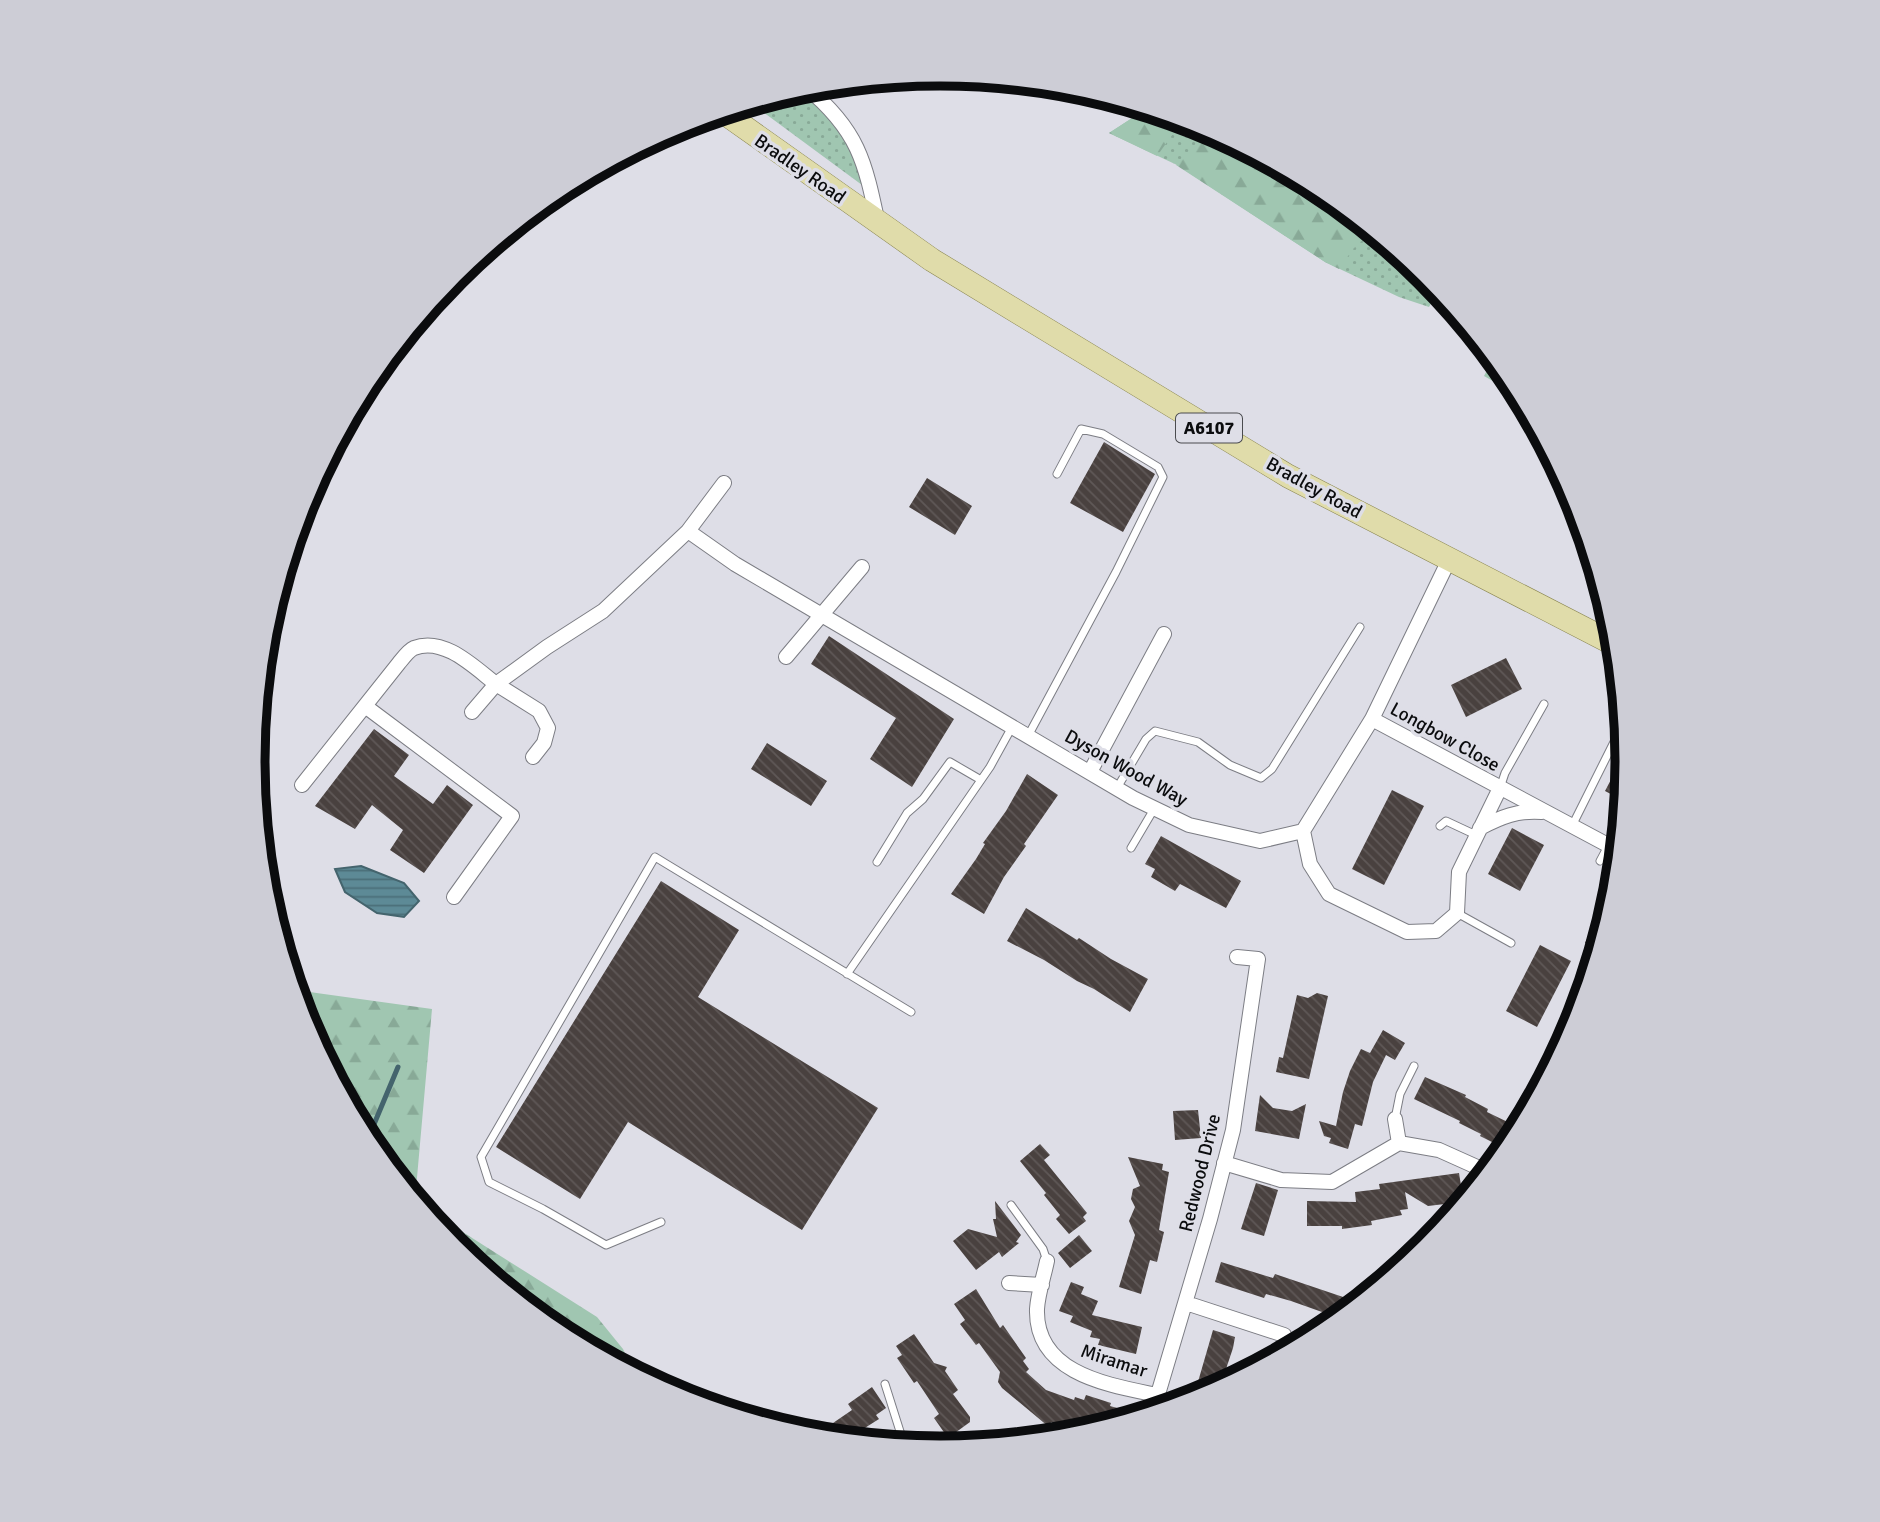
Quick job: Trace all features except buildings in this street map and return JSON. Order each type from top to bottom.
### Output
[{"type":"main road","name":"Bradley Road","points":[[733,119],[942,267],[1288,476],[1604,639]]},
{"type":"street","name":"Bradley Road","points":[[819,97],[849,132],[866,168],[879,224]]},
{"type":"street","points":[[472,712],[496,684],[603,611],[688,531],[724,483]]},
{"type":"street","name":"Dyson Wood Way","points":[[688,531],[735,564],[1012,727],[1117,788],[1189,825],[1260,842],[1303,831]]},
{"type":"street","points":[[1449,560],[1373,719],[1303,831],[1310,864],[1329,894],[1408,932],[1436,931],[1457,913]]},
{"type":"street","points":[[786,657],[862,566]]},
{"type":"street","points":[[1090,772],[1164,634]]},
{"type":"street","points":[[302,785],[310,765],[365,706],[413,648],[437,645],[539,711],[548,728],[544,743],[533,757]]},
{"type":"street","points":[[365,706],[512,816],[454,897]]},
{"type":"street","name":"Longbow Close","points":[[1373,719],[1609,846]]},
{"type":"street","name":"Longbow Close","points":[[1457,913],[1460,872],[1500,788]]},
{"type":"street","name":"Longbow Close","points":[[1478,832],[1504,816],[1525,811],[1546,813]]},
{"type":"street","name":"Redwood Drive","points":[[1156,1400],[1186,1303],[1233,1130],[1258,959],[1237,957]]},
{"type":"street","points":[[1395,1119],[1399,1143]]},
{"type":"street","points":[[1224,1163],[1281,1180],[1332,1182],[1399,1143],[1439,1150],[1479,1168]]},
{"type":"street","name":"Miramar","points":[[1047,1261],[1037,1310],[1041,1333],[1049,1349],[1063,1364],[1079,1374],[1157,1395]]},
{"type":"street","points":[[1009,1283],[1042,1285]]},
{"type":"street","points":[[1186,1303],[1284,1335],[1284,1342]]},
{"type":"lane","points":[[1028,736],[1116,572],[1163,477],[1158,467],[1133,452],[1103,435],[1081,429],[1057,474]]},
{"type":"lane","points":[[1117,788],[1146,739],[1155,731],[1198,742],[1230,765],[1261,778],[1272,769],[1360,627]]},
{"type":"lane","points":[[1500,788],[1505,773],[1544,704]]},
{"type":"lane","points":[[847,974],[981,780],[1012,727]]},
{"type":"lane","points":[[1572,826],[1615,741]]},
{"type":"lane","points":[[877,862],[907,813],[923,799],[950,762],[981,780]]},
{"type":"lane","points":[[1131,848],[1155,808]]},
{"type":"lane","points":[[1440,826],[1446,821],[1478,832]]},
{"type":"lane","points":[[1600,861],[1608,853]]},
{"type":"lane","points":[[661,1222],[606,1245],[489,1181],[481,1157],[655,857],[911,1012]]},
{"type":"lane","points":[[1457,913],[1511,943]]},
{"type":"lane","points":[[1395,1119],[1400,1094],[1414,1066]]},
{"type":"lane","points":[[1011,1205],[1043,1249],[1047,1261]]},
{"type":"lane","points":[[885,1384],[902,1435]]},
{"type":"green space","points":[[808,99],[821,110],[846,142],[862,185],[761,110]]},
{"type":"green space","points":[[1136,115],[1198,137],[1239,155],[1278,176],[1351,225],[1385,253],[1433,300],[1429,307],[1399,297],[1325,262],[1177,165],[1109,133]]},
{"type":"green space","points":[[1136,115],[1176,129],[1157,156],[1109,133]]},
{"type":"green space","points":[[1204,140],[1278,176],[1366,237],[1339,269],[1176,165]]},
{"type":"green space","points":[[1488,368],[1501,385],[1484,376]]},
{"type":"green space","points":[[306,992],[432,1009],[416,1187],[355,1099],[334,1060]]},
{"type":"green space","points":[[448,1223],[597,1317],[623,1349],[628,1360],[529,1297],[495,1269]]},
{"type":"water","points":[[361,866],[404,883],[419,901],[404,917],[377,913],[345,892],[335,869]]},
{"type":"waterway","points":[[373,1127],[398,1067]]}]
